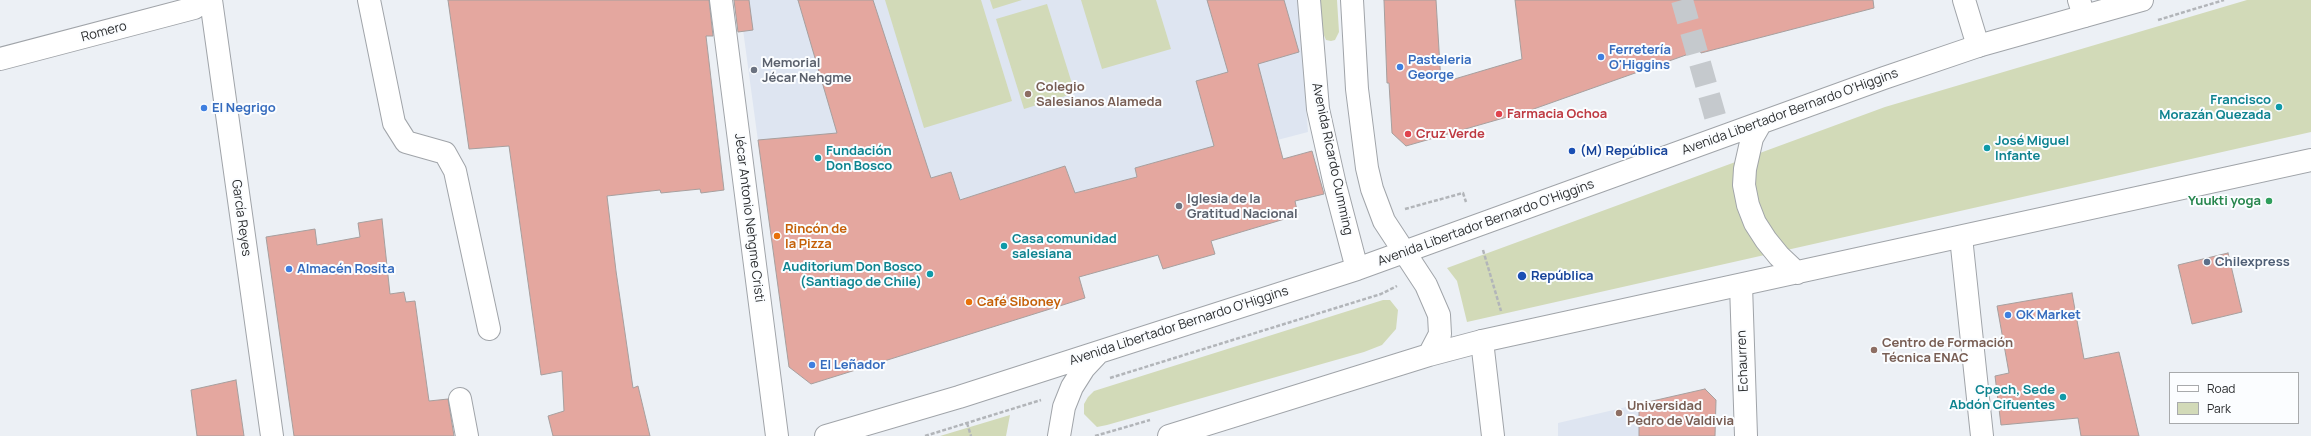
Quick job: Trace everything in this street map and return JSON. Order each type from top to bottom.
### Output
[{"type":"main road","name":"Romero","points":[[0,59],[194,8],[205,0]]},
{"type":"main road","name":"García Reyes","points":[[211,0],[272,436]]},
{"type":"main road","points":[[369,0],[394,122],[406,142],[445,154],[455,171],[489,329]]},
{"type":"main road","name":"Jécar Antonio Nehgme Cristi","points":[[721,0],[777,436]]},
{"type":"main road","name":"Avenida Ricardo Cumming","points":[[1308,0],[1318,109],[1335,185],[1357,269]]},
{"type":"main road","points":[[1352,0],[1357,89],[1367,168],[1381,215],[1426,285],[1440,318],[1440,334],[1429,355]]},
{"type":"main road","points":[[1964,0],[1978,46]]},
{"type":"main road","name":"Avenida Libertador Bernardo O'Higgins","points":[[826,436],[959,397],[1405,253],[1884,78],[2082,8],[2142,0]]},
{"type":"main road","points":[[1760,124],[1752,138],[1744,169],[1744,185],[1748,205],[1755,223],[1766,240],[1779,256],[1797,273]]},
{"type":"main road","points":[[1169,436],[1429,355],[1482,341],[2311,160]]},
{"type":"main road","points":[[1961,237],[1982,436]]},
{"type":"main road","name":"Echaurren","points":[[1741,285],[1746,436]]},
{"type":"main road","points":[[1482,341],[1493,436]]},
{"type":"main road","points":[[1059,436],[1064,407],[1072,387],[1084,368],[1099,352]]},
{"type":"main road","points":[[460,399],[467,436]]},
{"type":"shaded area","name":"Colegio Salesianos Alameda","points":[[739,0],[1298,0],[1308,132],[1189,163],[1186,154],[1135,168],[1137,177],[1075,193],[1065,166],[960,200],[951,172],[931,178],[939,201],[758,141]]},
{"type":"shaded area","name":"Universidad Pedro de Valdivia","points":[[1639,404],[1639,436],[1558,436],[1558,423]]},
{"type":"green space","points":[[885,0],[981,0],[1012,101],[924,128]]},
{"type":"green space","points":[[990,0],[1022,0],[993,9]]},
{"type":"green space","points":[[1081,0],[1156,0],[1171,49],[1102,69]]},
{"type":"green space","points":[[1320,0],[1337,0],[1339,32],[1335,40],[1326,40],[1323,33]]},
{"type":"green space","points":[[2247,0],[2311,0],[2311,132],[1467,322],[1457,281],[1447,268],[1885,107]]},
{"type":"green space","points":[[1047,4],[1075,93],[1024,109],[996,19]]},
{"type":"green space","points":[[1383,300],[1390,300],[1398,310],[1396,329],[1382,345],[1364,352],[1107,425],[1097,427],[1084,414],[1084,404],[1094,391]]},
{"type":"green space","points":[[1010,415],[1006,436],[940,436]]},
{"type":"building","points":[[448,0],[709,0],[713,36],[706,36],[724,190],[701,193],[700,189],[661,193],[660,190],[607,196],[633,388],[638,386],[650,436],[553,436],[548,416],[564,411],[562,371],[541,375],[509,146],[469,149]]},
{"type":"building","points":[[734,0],[749,0],[753,30],[738,32]]},
{"type":"building","points":[[798,0],[873,0],[931,178],[951,172],[960,200],[1065,166],[1075,193],[1137,177],[1135,168],[1214,146],[1196,81],[1228,72],[1207,0],[1284,0],[1299,52],[1258,64],[1283,159],[1312,151],[1324,194],[1295,201],[1298,215],[1211,241],[1215,254],[1163,269],[1158,255],[1079,277],[1085,298],[811,384],[789,367],[758,140],[837,133]]},
{"type":"building","points":[[1384,0],[1436,0],[1441,83],[1522,59],[1515,0],[1873,0],[1874,8],[1701,53],[1700,50],[1528,111],[1406,146],[1392,133],[1389,83],[1387,83]]},
{"type":"building","points":[[382,219],[390,294],[404,292],[406,302],[415,301],[429,401],[448,399],[454,436],[294,436],[266,237],[315,229],[317,245],[360,237],[358,223]]},
{"type":"building","points":[[2228,253],[2242,312],[2192,324],[2178,265]]},
{"type":"building","name":"Cpech, Sede Abdón Cifuentes","points":[[2072,293],[2084,359],[2119,352],[2139,436],[2081,436],[2078,418],[2001,425],[1995,376],[2009,373],[1997,306]]},
{"type":"building","points":[[236,380],[244,436],[197,436],[191,390]]},
{"type":"building","points":[[1705,389],[1716,400],[1715,436],[1639,436],[1639,404]]},
{"type":"tunnel","points":[[1682,0],[1721,137]]},
{"type":"place","name":"Ferretería O'Higgins","points":[[1601,57]]},
{"type":"place","name":"Pasteleria George","points":[[1400,67]]},
{"type":"place","name":"Memorial Jécar Nehgme","points":[[754,70]]},
{"type":"place","name":"Colegio Salesianos Alameda","points":[[1028,94]]},
{"type":"place","name":"Francisco Morazán Quezada","points":[[2279,107]]},
{"type":"place","name":"El Negrigo","points":[[204,108]]},
{"type":"place","name":"Farmacia Ochoa","points":[[1499,114]]},
{"type":"place","name":"Cruz Verde","points":[[1408,134]]},
{"type":"place","name":"José Miguel Infante","points":[[1987,148]]},
{"type":"place","name":"(M) República","points":[[1572,151]]},
{"type":"place","name":"Fundación Don Bosco","points":[[818,158]]},
{"type":"place","name":"Yuukti yoga","points":[[2269,201]]},
{"type":"place","name":"Iglesia de la Gratitud Nacional","points":[[1179,206]]},
{"type":"place","name":"Rincón de la Pizza","points":[[777,236]]},
{"type":"place","name":"Casa comunidad salesiana","points":[[1004,246]]},
{"type":"place","name":"Chilexpress","points":[[2207,262]]},
{"type":"place","name":"Almacén Rosita","points":[[289,269]]},
{"type":"place","name":"Auditorium Don Bosco (Santiago de Chile)","points":[[930,274]]},
{"type":"place","name":"República","points":[[1522,276]]},
{"type":"place","name":"Café Siboney","points":[[969,302]]},
{"type":"place","name":"OK Market","points":[[2008,315]]},
{"type":"place","name":"Centro de Formación Técnica ENAC","points":[[1874,350]]},
{"type":"place","name":"El Leñador","points":[[812,365]]},
{"type":"place","name":"Cpech, Sede Abdón Cifuentes","points":[[2063,397]]},
{"type":"place","name":"Universidad Pedro de Valdivia","points":[[1619,413]]}]
